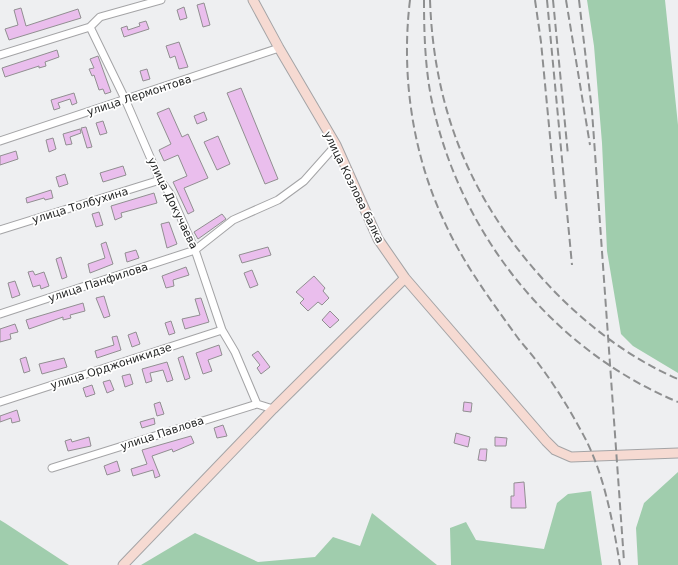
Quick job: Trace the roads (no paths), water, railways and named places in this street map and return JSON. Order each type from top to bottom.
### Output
[{"type":"main road","name":"улица Козлова балка","points":[[254,0],[279,48],[336,145],[378,239],[405,278],[555,450],[571,458],[678,454]]},
{"type":"main road","points":[[123,565],[273,409],[405,278]]},
{"type":"street","points":[[0,56],[90,27],[100,17],[161,0]]},
{"type":"street","name":"улица Докучаева","points":[[90,27],[125,99],[160,180],[171,196],[196,250],[222,330],[235,352],[257,404]]},
{"type":"street","name":"улица Лермонтова","points":[[0,141],[279,48]]},
{"type":"street","points":[[196,250],[233,220],[278,200],[304,180],[336,145]]},
{"type":"street","name":"улица Толбухина","points":[[0,230],[160,180]]},
{"type":"street","name":"улица Панфилова","points":[[0,314],[196,250]]},
{"type":"street","name":"улица Орджоникидзе","points":[[0,402],[222,330]]},
{"type":"street","points":[[257,404],[273,409]]},
{"type":"street","name":"улица Павлова","points":[[52,468],[257,404]]},
{"type":"railway","points":[[410,0],[407,56],[408,85],[417,141],[433,195],[451,236],[468,265],[505,320],[551,381],[586,440],[593,455],[603,485],[620,565]]},
{"type":"railway","points":[[424,0],[425,48],[431,97],[444,146],[463,194],[487,238],[517,280],[551,318],[589,351],[632,379],[678,402]]},
{"type":"railway","points":[[430,0],[433,42],[440,82],[450,120],[463,157],[480,192],[501,226],[525,258],[553,290],[581,317],[627,352],[678,379]]},
{"type":"railway","points":[[535,0],[541,42],[556,199]]},
{"type":"railway","points":[[547,0],[572,265]]},
{"type":"railway","points":[[553,0],[568,155]]},
{"type":"railway","points":[[566,0],[590,145]]},
{"type":"railway","points":[[579,0],[592,111],[624,561]]}]
